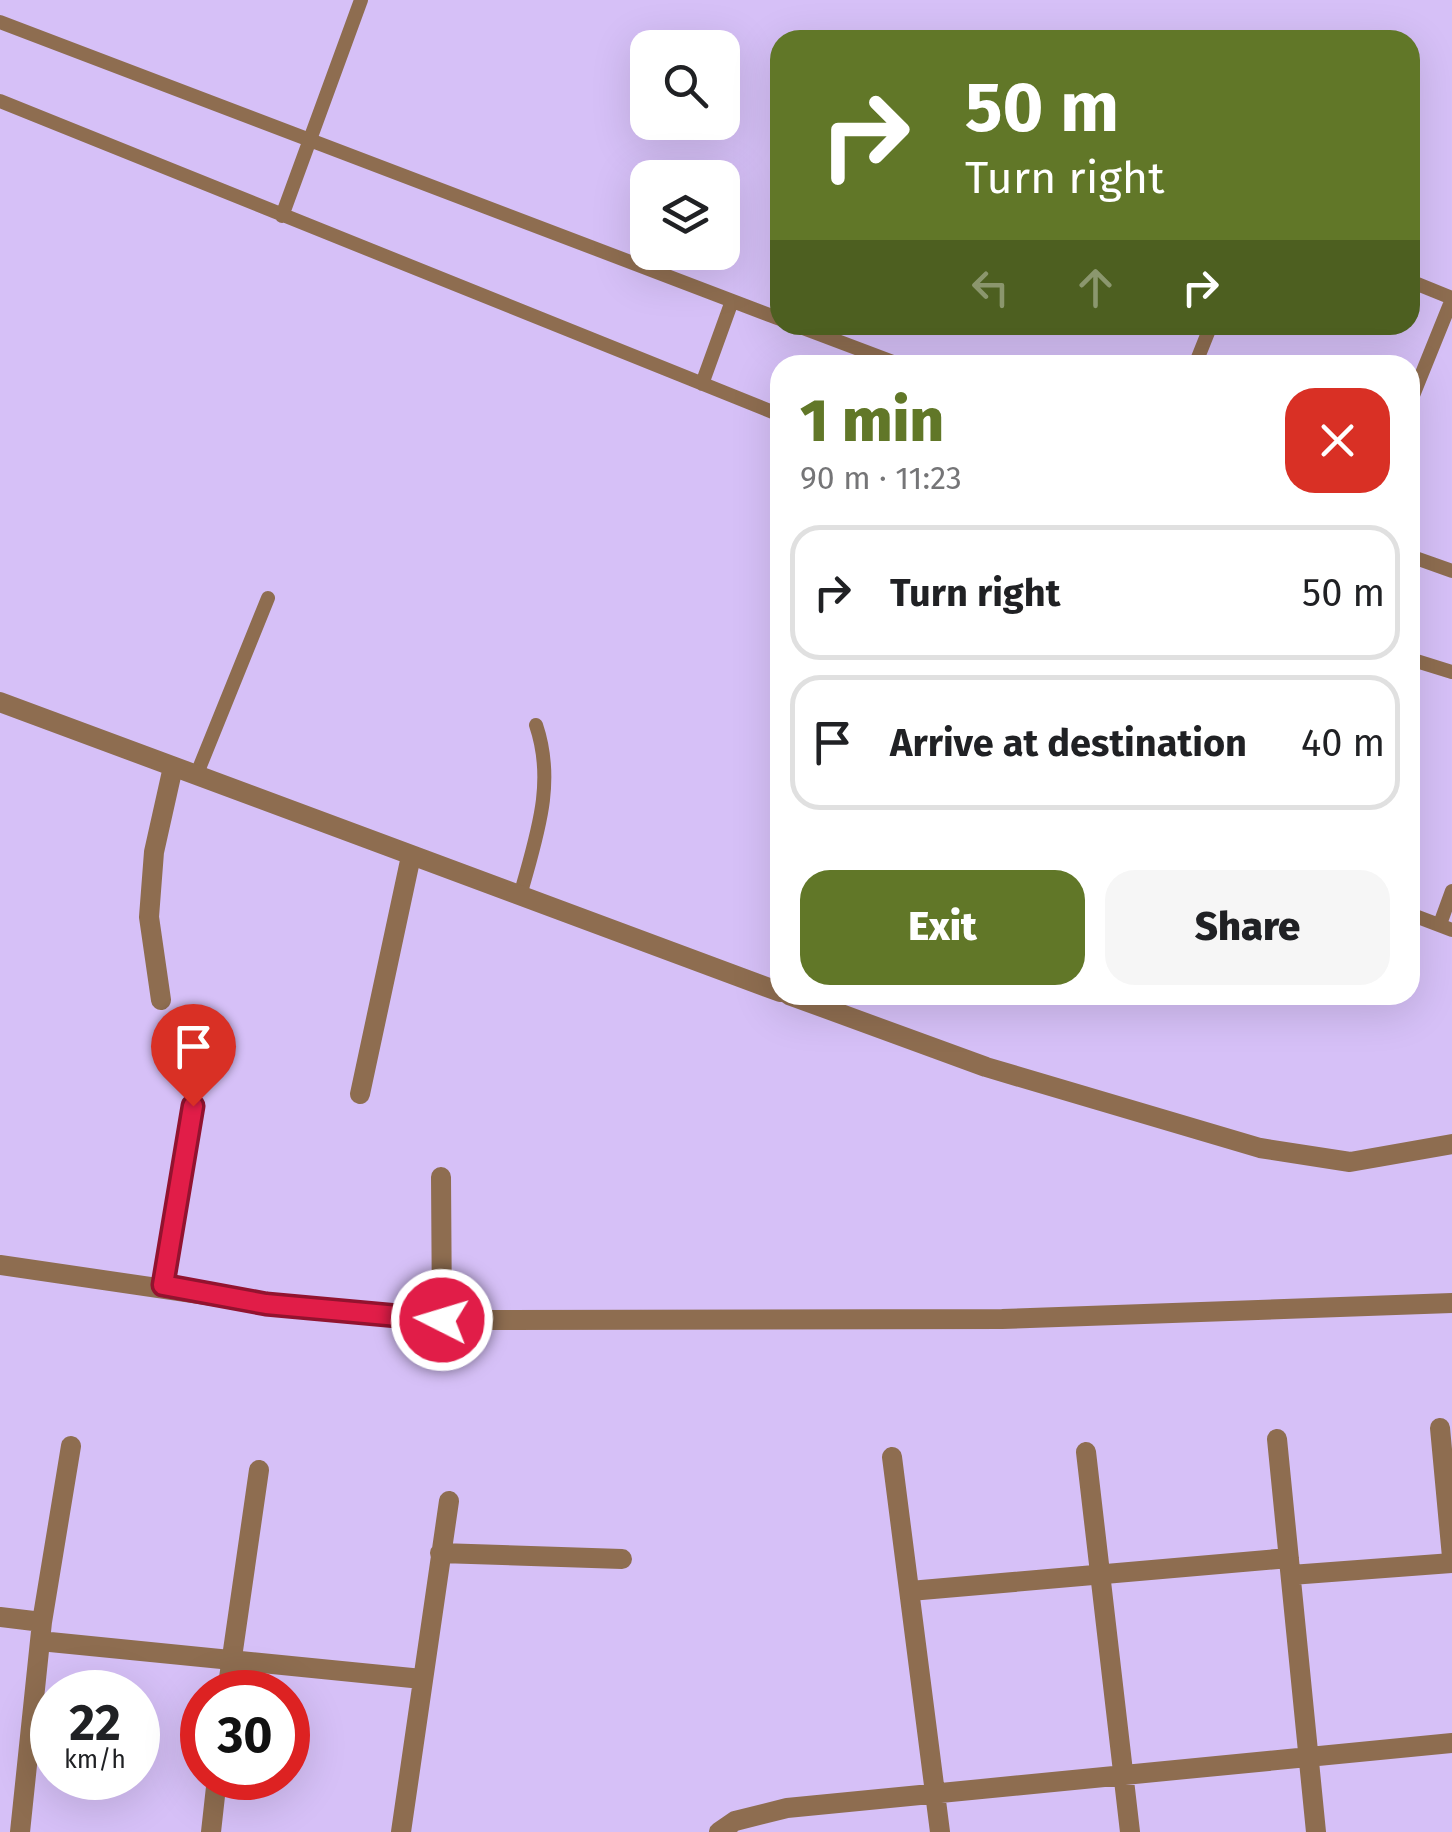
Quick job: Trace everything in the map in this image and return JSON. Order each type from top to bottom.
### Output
[{"type":"street","points":[[0,702],[770,988]]},
{"type":"street","points":[[161,1000],[149,917],[154,852],[173,767]]},
{"type":"street","points":[[360,1094],[412,856]]},
{"type":"street","points":[[816,1005],[986,1068],[1260,1148],[1350,1162],[1452,1144]]},
{"type":"street","points":[[163,1285],[193,1106]]},
{"type":"street","points":[[441,1177],[442,1320]]},
{"type":"street","points":[[0,1264],[163,1285],[266,1304],[442,1320],[1002,1319],[1452,1303]]},
{"type":"street","points":[[910,1591],[1100,1572],[1452,1560],[1440,1428]]},
{"type":"street","points":[[1276,1440],[1316,1832]]},
{"type":"street","points":[[20,1832],[41,1632],[71,1446]]},
{"type":"street","points":[[1086,1452],[1130,1832]]},
{"type":"street","points":[[892,1457],[940,1832]]},
{"type":"street","points":[[230,1670],[260,1470]]},
{"type":"street","points":[[401,1832],[448,1501]]},
{"type":"street","points":[[440,1553],[622,1559]]},
{"type":"street","points":[[0,1617],[41,1632],[231,1660],[422,1679]]},
{"type":"street","points":[[730,1828],[787,1808],[1452,1743]]},
{"type":"street","points":[[211,1832],[215,1800]]},
{"type":"lane","points":[[282,216],[361,0]]},
{"type":"lane","points":[[0,22],[770,315]]},
{"type":"lane","points":[[0,101],[770,411]]},
{"type":"lane","points":[[1420,285],[1452,298],[1420,379]]},
{"type":"lane","points":[[702,384],[732,302]]},
{"type":"lane","points":[[822,335],[874,355]]},
{"type":"lane","points":[[1420,559],[1452,570]]},
{"type":"lane","points":[[196,776],[268,598]]},
{"type":"lane","points":[[1420,662],[1452,672]]},
{"type":"lane","points":[[520,896],[545,802],[546,756],[536,725]]},
{"type":"lane","points":[[1420,918],[1446,927],[1452,891]]},
{"type":"route","points":[[193,1106],[163,1285],[266,1304],[442,1320]]}]
